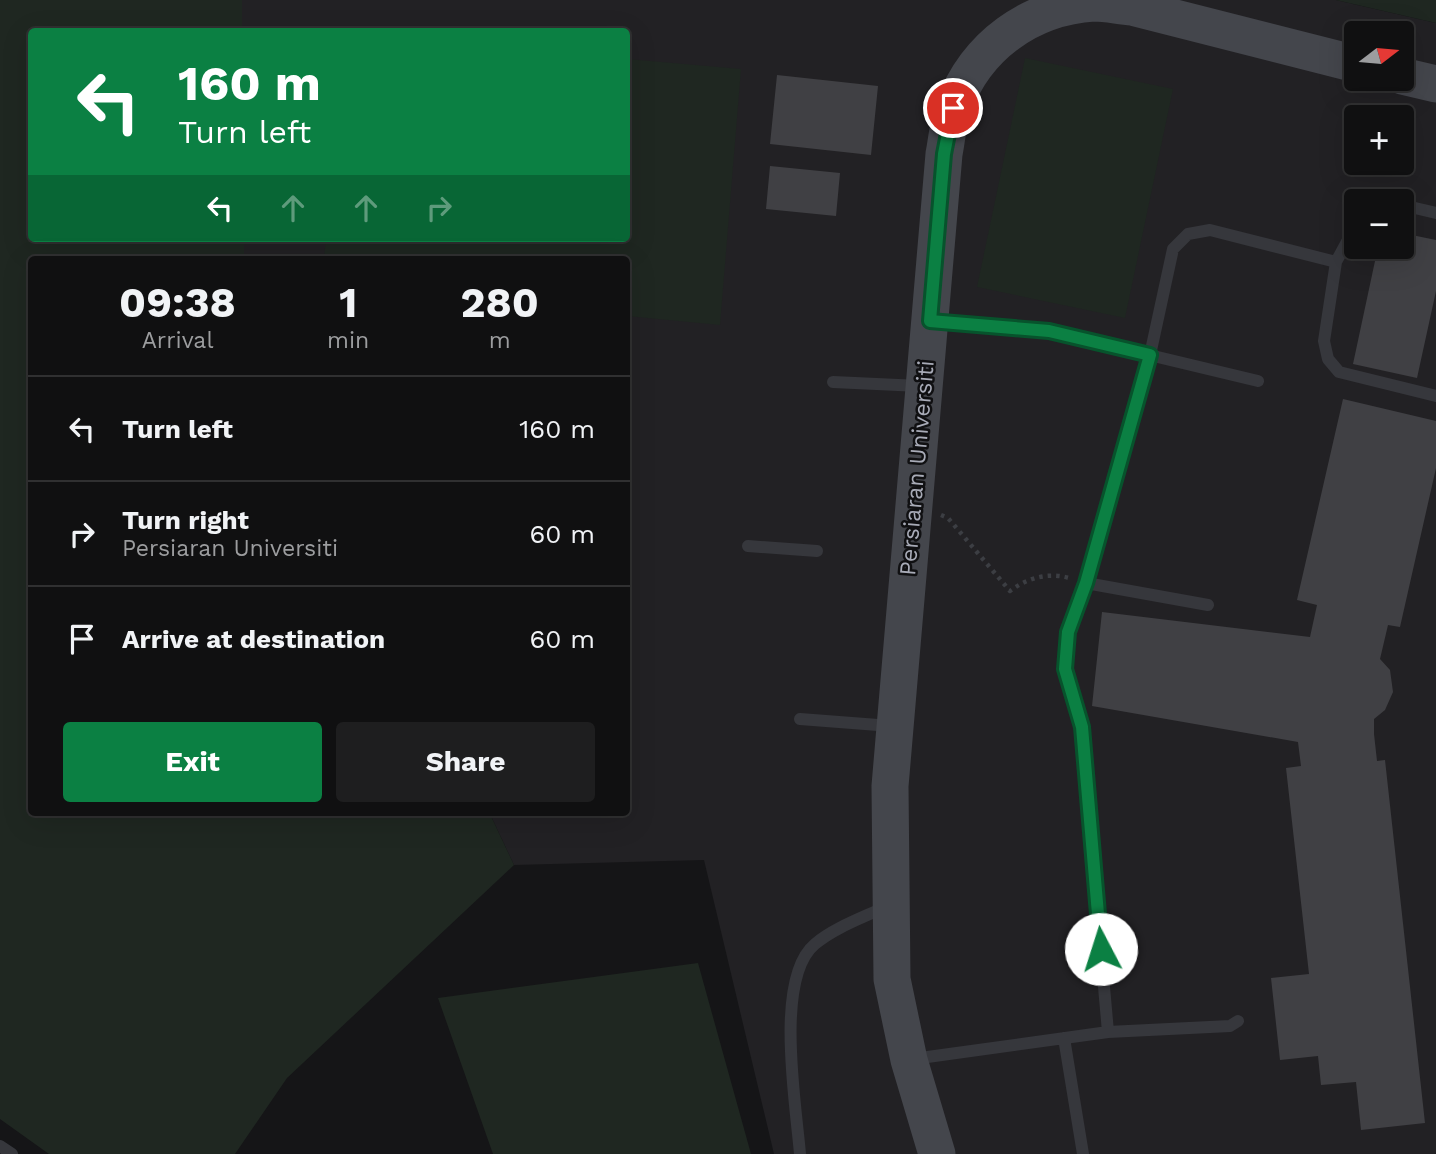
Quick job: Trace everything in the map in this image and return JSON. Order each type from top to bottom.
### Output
[{"type":"street","name":"Persiaran Universiti","points":[[937,1154],[909,1060],[892,979],[890,786],[944,154],[953,108],[971,70],[999,40],[1032,17],[1095,3],[1132,8],[1344,61]]},
{"type":"street","points":[[1414,79],[1436,84]]},
{"type":"lane","points":[[1414,208],[1436,213]]},
{"type":"lane","points":[[1108,1032],[1082,727],[1065,669],[1068,632],[1086,583],[1150,355],[1173,249],[1188,234],[1210,230],[1336,262]]},
{"type":"lane","points":[[1344,247],[1336,262],[1324,341],[1333,367],[1339,372],[1436,396]]},
{"type":"lane","points":[[930,321],[1049,331],[1258,381]]},
{"type":"lane","points":[[833,382],[924,386]]},
{"type":"lane","points":[[748,546],[817,551]]},
{"type":"lane","points":[[1086,583],[1208,606]]},
{"type":"lane","points":[[800,719],[895,726]]},
{"type":"lane","points":[[800,1154],[790,1023],[797,968],[815,944],[891,904]]},
{"type":"lane","points":[[909,1060],[1108,1032],[1230,1026],[1238,1021]]},
{"type":"lane","points":[[1064,1038],[1083,1154]]},
{"type":"lane","points":[[0,1146],[12,1154]]},
{"type":"path","points":[[937,513],[948,518],[1010,591],[1031,579],[1055,574],[1086,583]]},
{"type":"shaded area","points":[[0,0],[242,0],[242,28],[28,28],[28,242],[244,242],[244,256],[28,256],[28,816],[491,816],[514,865],[287,1078],[235,1154],[49,1154],[0,1119]]},
{"type":"shaded area","points":[[242,0],[1336,0],[1436,23],[1436,1154],[774,1154],[704,860],[514,865],[491,816],[630,816],[630,256],[244,256],[244,242],[630,242],[630,28],[242,28]]},
{"type":"shaded area","points":[[1336,0],[1436,0],[1436,23]]},
{"type":"shaded area","points":[[1025,58],[1173,89],[1125,318],[977,287]]},
{"type":"shaded area","points":[[630,59],[741,69],[720,325],[630,316],[630,256],[324,256],[326,242],[630,242]]},
{"type":"shaded area","points":[[698,963],[751,1154],[493,1154],[438,998]]},
{"type":"building","points":[[777,75],[878,86],[871,155],[770,144]]},
{"type":"building","points":[[770,166],[840,173],[836,216],[766,209]]},
{"type":"building","points":[[1414,235],[1436,240],[1436,291],[1417,378],[1353,364],[1375,259],[1414,259]]},
{"type":"building","points":[[1343,399],[1436,421],[1436,468],[1400,627],[1388,625],[1380,659],[1390,670],[1393,692],[1385,710],[1374,719],[1377,761],[1385,760],[1425,1123],[1361,1130],[1356,1082],[1321,1085],[1318,1056],[1280,1060],[1271,978],[1309,974],[1286,768],[1301,766],[1298,742],[1092,706],[1102,612],[1310,637],[1317,605],[1297,600]]},
{"type":"route","points":[[953,108],[944,154],[930,321],[1049,331],[1150,355],[1086,583],[1068,632],[1065,669],[1082,727],[1101,949]]}]
